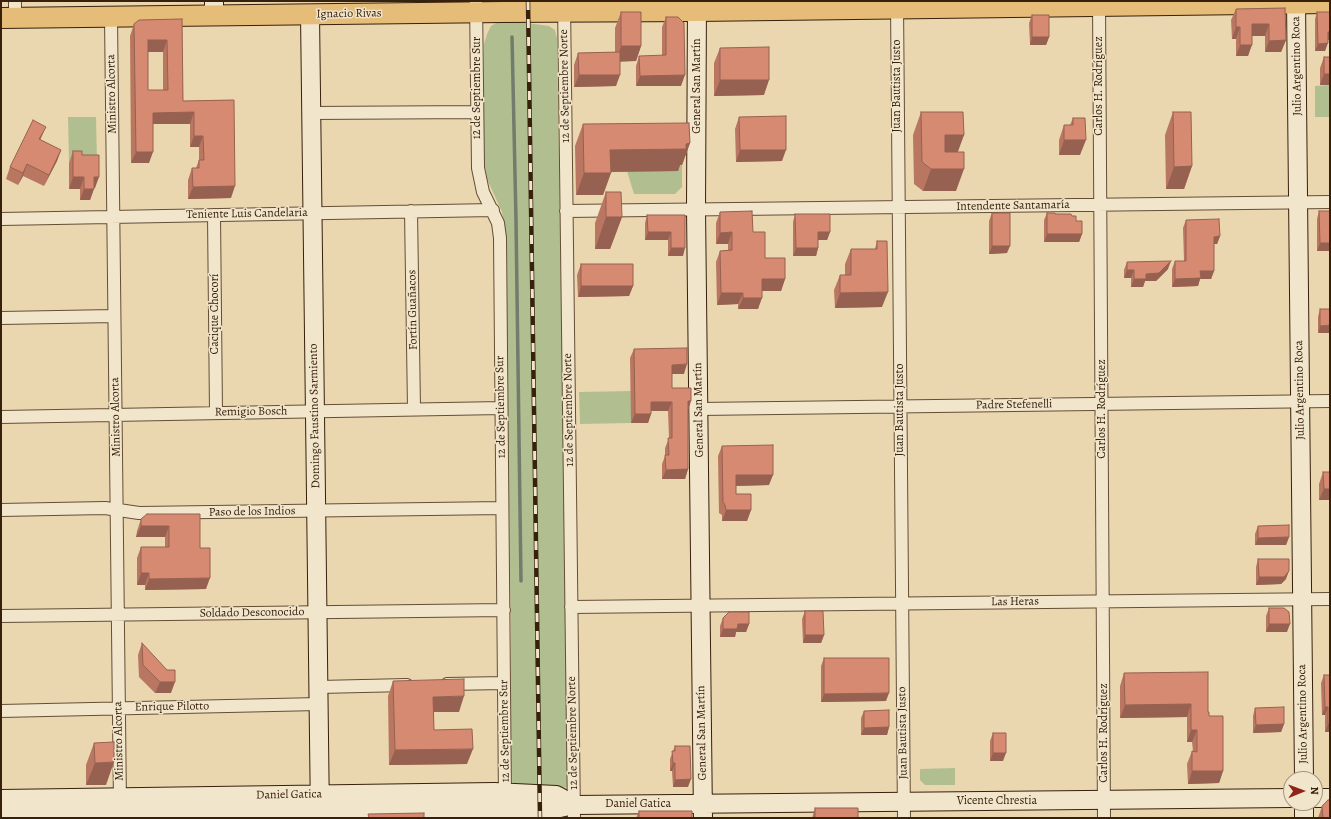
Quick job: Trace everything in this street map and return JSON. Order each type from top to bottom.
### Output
[{"type":"main road","name":"Julio Argentino Roca","points":[[1296,2],[1304,771]]},
{"type":"main road","name":"Ignacio Rivas","points":[[10,12],[111,17],[214,8],[310,14],[378,7],[1330,3]]},
{"type":"main road","name":"General San Martín","points":[[697,6],[696,209],[703,811]]},
{"type":"main road","name":"Domingo Faustino Sarmiento","points":[[310,14],[320,815]]},
{"type":"main road","name":"Daniel Gatica","points":[[1,799],[320,794],[560,808],[574,811],[703,811]]},
{"type":"main road","name":"Vicente Chrestia","points":[[703,811],[904,810],[1104,800],[1283,798]]},
{"type":"main road","name":"Daniel Gatica","points":[[1,818],[320,815],[506,806]]},
{"type":"street","name":"Carlos H. Rodríguez","points":[[1099,4],[1104,818]]},
{"type":"street","name":"Juan Bautista Justo","points":[[897,5],[904,810]]},
{"type":"street","name":"12 de Septiembre Norte","points":[[564,6],[574,811]]},
{"type":"street","name":"12 de Septiembre Sur","points":[[476,7],[479,176],[483,192],[493,210],[498,224],[500,238],[506,806]]},
{"type":"street","name":"Ministro Alcorta","points":[[111,17],[120,817]]},
{"type":"street","points":[[311,113],[477,112]]},
{"type":"street","name":"Intendente Santamaría","points":[[696,209],[1330,202]]},
{"type":"street","points":[[566,211],[696,209]]},
{"type":"street","name":"Teniente Luis Candelaria","points":[[1,218],[493,210]]},
{"type":"street","name":"Fortín Guañacos","points":[[412,212],[414,410]]},
{"type":"street","name":"Cacique Chocorí","points":[[214,215],[216,413]]},
{"type":"street","points":[[1,318],[114,316]]},
{"type":"street","name":"Padre Stefenelli","points":[[699,409],[1330,401]]},
{"type":"street","name":"Remigio Bosch","points":[[1,417],[501,408]]},
{"type":"street","name":"Paso de los Indios","points":[[1,510],[99,508],[139,513],[502,508]]},
{"type":"street","name":"Las Heras","points":[[701,605],[1330,599]]},
{"type":"street","points":[[571,607],[701,605]]},
{"type":"street","name":"Soldado Desconocido","points":[[1,616],[504,610]]},
{"type":"street","points":[[435,684],[504,683]]},
{"type":"street","name":"Enrique Pilotto","points":[[1,710],[119,708],[319,695],[419,685]]},
{"type":"green space","points":[[506,20],[549,26],[555,30],[557,38],[569,782],[567,787],[563,788],[518,786],[513,784],[511,778],[511,643],[505,231],[502,212],[487,179],[484,161],[484,44],[491,26]]},
{"type":"green space","points":[[1330,85],[1330,117],[1315,117],[1315,86]]},
{"type":"green space","points":[[68,117],[96,117],[97,162],[69,163]]},
{"type":"green space","points":[[678,165],[682,165],[682,187],[675,194],[634,194],[627,171],[678,171]]},
{"type":"green space","points":[[631,391],[631,423],[580,424],[579,392]]},
{"type":"green space","points":[[955,768],[955,785],[925,785],[920,780],[920,769]]},
{"type":"building","points":[[1285,8],[1286,40],[1269,41],[1269,24],[1252,24],[1252,45],[1240,45],[1240,27],[1236,27],[1236,9]]},
{"type":"building","points":[[621,12],[641,12],[641,46],[621,46]]},
{"type":"building","points":[[1317,12],[1330,12],[1330,32],[1328,32],[1328,43],[1318,44]]},
{"type":"building","points":[[1032,15],[1049,15],[1049,37],[1032,37]]},
{"type":"building","points":[[666,17],[678,17],[684,23],[685,75],[640,76],[639,56],[666,55]]},
{"type":"building","points":[[182,19],[183,101],[234,100],[235,186],[193,187],[192,168],[199,168],[199,160],[204,160],[203,136],[194,136],[194,112],[153,113],[153,152],[136,152],[134,24],[139,20]],"holes":[[[148,40],[167,40],[168,90],[148,90]]]},
{"type":"building","points":[[769,47],[769,80],[720,80],[720,48]]},
{"type":"building","points":[[620,52],[620,75],[579,75],[578,53]]},
{"type":"building","points":[[1324,57],[1330,57],[1330,74],[1324,74]]},
{"type":"building","points":[[921,112],[963,112],[964,135],[945,135],[945,152],[964,152],[964,169],[931,169],[922,162]]},
{"type":"building","points":[[1173,112],[1191,112],[1192,166],[1174,167]]},
{"type":"building","points":[[786,116],[786,150],[740,150],[739,117]]},
{"type":"building","points":[[1073,118],[1085,118],[1086,140],[1064,140],[1064,125],[1073,125]]},
{"type":"building","points":[[33,120],[46,127],[39,139],[61,150],[49,175],[27,164],[23,173],[10,167]]},
{"type":"building","points":[[689,123],[690,143],[686,144],[686,149],[610,150],[611,173],[584,173],[583,124]]},
{"type":"building","points":[[73,151],[82,151],[82,155],[99,155],[99,177],[94,177],[94,189],[84,189],[84,177],[73,177]]},
{"type":"building","points":[[606,192],[621,192],[622,217],[606,217]]},
{"type":"building","points":[[752,211],[753,232],[765,232],[765,258],[785,258],[785,279],[762,279],[762,298],[743,298],[743,293],[721,293],[720,251],[732,250],[732,232],[720,233],[720,212]]},
{"type":"building","points":[[1319,211],[1330,211],[1330,243],[1320,243]]},
{"type":"building","points":[[992,213],[1010,213],[1010,246],[992,246]]},
{"type":"building","points":[[1047,213],[1071,214],[1072,216],[1076,216],[1076,221],[1082,221],[1082,234],[1047,234]]},
{"type":"building","points":[[795,214],[830,214],[830,232],[818,232],[818,248],[796,248]]},
{"type":"building","points":[[647,215],[685,215],[685,248],[671,248],[671,232],[648,232]]},
{"type":"building","points":[[1219,219],[1220,236],[1214,237],[1214,271],[1200,271],[1201,278],[1175,279],[1175,261],[1186,261],[1186,220]]},
{"type":"building","points":[[877,241],[887,241],[888,292],[840,293],[840,275],[851,275],[851,249],[877,249]]},
{"type":"building","points":[[1171,261],[1159,273],[1146,274],[1146,279],[1134,279],[1134,270],[1127,270],[1127,262]]},
{"type":"building","points":[[581,264],[633,264],[633,286],[581,286]]},
{"type":"building","points":[[1320,309],[1330,309],[1330,325],[1320,326]]},
{"type":"building","points":[[687,348],[687,364],[672,365],[672,388],[691,388],[691,401],[688,401],[688,469],[666,470],[665,455],[669,455],[668,438],[672,438],[672,402],[651,402],[651,414],[635,414],[634,349]]},
{"type":"building","points":[[773,445],[773,475],[736,475],[736,494],[751,494],[751,510],[726,510],[723,502],[722,446]]},
{"type":"building","points":[[1323,472],[1330,472],[1330,489],[1324,489]]},
{"type":"building","points":[[147,514],[200,514],[200,548],[210,548],[210,578],[149,579],[149,573],[141,573],[141,547],[169,547],[169,526],[141,526],[141,519]]},
{"type":"building","points":[[1289,525],[1289,537],[1258,538],[1258,526]]},
{"type":"building","points":[[1258,559],[1289,559],[1289,571],[1284,577],[1259,577]]},
{"type":"building","points":[[1269,608],[1284,608],[1289,612],[1290,624],[1269,624]]},
{"type":"building","points":[[805,611],[823,611],[824,635],[805,635]]},
{"type":"building","points":[[729,612],[749,612],[749,624],[738,624],[737,629],[723,629],[723,618]]},
{"type":"building","points":[[142,643],[167,670],[175,670],[175,682],[160,682],[143,665]]},
{"type":"building","points":[[824,658],[889,658],[889,693],[824,694]]},
{"type":"building","points":[[1208,672],[1209,716],[1223,716],[1223,771],[1192,771],[1192,751],[1197,752],[1197,730],[1191,730],[1191,704],[1125,705],[1124,673]]},
{"type":"building","points":[[1324,675],[1330,675],[1330,724],[1328,724],[1328,707],[1325,707]]},
{"type":"building","points":[[464,679],[464,696],[433,697],[434,730],[472,729],[473,749],[395,750],[393,681]]},
{"type":"building","points":[[1284,707],[1284,724],[1256,725],[1255,708]]},
{"type":"building","points":[[889,710],[889,727],[864,728],[864,711]]},
{"type":"building","points":[[993,733],[1006,733],[1006,753],[993,753]]},
{"type":"building","points":[[114,742],[114,762],[95,763],[94,743]]},
{"type":"building","points":[[675,746],[690,746],[691,779],[675,780],[675,763],[673,763],[672,751],[675,751]]},
{"type":"building","points":[[1330,800],[1330,818],[1323,818],[1323,805]]},
{"type":"building","points":[[815,808],[858,808],[858,818],[815,818]]},
{"type":"building","points":[[639,811],[692,811],[692,818],[639,818]]},
{"type":"building","points":[[424,813],[424,818],[369,818],[368,814]]},
{"type":"waterway","points":[[512,37],[521,581]]},
{"type":"railway","points":[[528,1],[540,818]]}]
